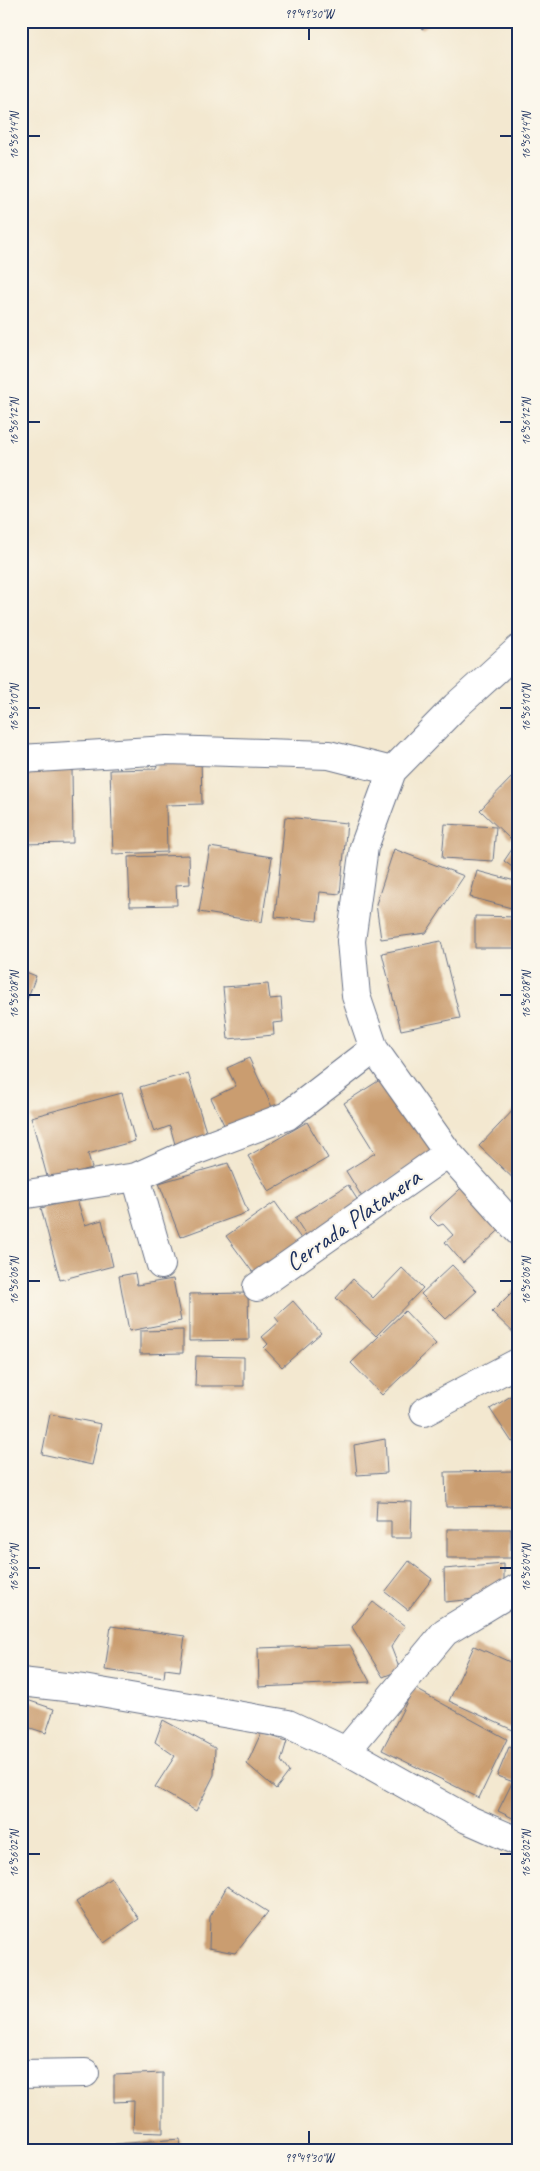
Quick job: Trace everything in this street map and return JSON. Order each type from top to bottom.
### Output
[{"type":"street","points":[[519,649],[456,706],[392,771],[364,846],[351,941],[356,996],[374,1049],[448,1153],[519,1232]]},
{"type":"street","points":[[21,759],[168,750],[310,754],[329,755],[392,771]]},
{"type":"street","points":[[21,1195],[136,1177],[192,1152],[288,1116],[374,1049]]},
{"type":"street","name":"Cerrada Platanera","points":[[257,1287],[448,1153]]},
{"type":"street","points":[[136,1177],[162,1265]]},
{"type":"street","points":[[424,1412],[519,1362]]},
{"type":"street","points":[[346,1751],[445,1632],[519,1587]]},
{"type":"street","points":[[21,1682],[82,1689],[288,1724],[346,1751],[467,1819],[519,1842]]},
{"type":"street","points":[[21,2074],[84,2074]]},
{"type":"building","points":[[417,21],[434,21],[422,29]]},
{"type":"building","points":[[201,757],[202,804],[166,805],[167,852],[113,854],[110,770],[155,769],[163,758]]},
{"type":"building","points":[[21,769],[72,769],[73,843],[21,844]]},
{"type":"building","points":[[513,776],[519,782],[519,830],[510,839],[480,810]]},
{"type":"building","points":[[285,817],[347,823],[340,894],[320,892],[317,921],[275,917]]},
{"type":"building","points":[[445,824],[496,827],[493,861],[442,858]]},
{"type":"building","points":[[519,839],[519,872],[504,861]]},
{"type":"building","points":[[210,847],[272,857],[262,922],[199,912]]},
{"type":"building","points":[[394,849],[464,876],[426,933],[381,939],[376,904]]},
{"type":"building","points":[[189,855],[190,884],[176,885],[177,905],[130,906],[128,857]]},
{"type":"building","points":[[477,871],[519,882],[519,910],[470,897]]},
{"type":"building","points":[[475,916],[519,917],[519,948],[475,948]]},
{"type":"building","points":[[441,941],[460,1018],[401,1030],[382,953]]},
{"type":"building","points":[[21,970],[36,976],[25,1005],[21,1004]]},
{"type":"building","points":[[268,984],[270,999],[281,998],[283,1022],[273,1023],[274,1035],[228,1039],[223,987]]},
{"type":"building","points":[[249,1058],[273,1109],[227,1131],[211,1098],[236,1086],[227,1068]]},
{"type":"building","points":[[188,1073],[208,1138],[176,1148],[170,1126],[154,1132],[140,1087]]},
{"type":"building","points":[[386,1076],[434,1152],[362,1197],[346,1171],[375,1153],[344,1103]]},
{"type":"building","points":[[122,1093],[135,1141],[88,1154],[92,1168],[48,1180],[31,1117]]},
{"type":"building","points":[[519,1104],[519,1184],[479,1146]]},
{"type":"building","points":[[307,1122],[328,1158],[269,1192],[248,1156]]},
{"type":"building","points":[[228,1163],[248,1212],[180,1237],[159,1183]]},
{"type":"building","points":[[468,1182],[506,1224],[463,1263],[445,1242],[453,1235],[443,1224],[438,1226],[429,1217]]},
{"type":"building","points":[[348,1185],[364,1210],[311,1243],[295,1218]]},
{"type":"building","points":[[77,1199],[85,1225],[102,1220],[113,1266],[60,1280],[41,1208]]},
{"type":"building","points":[[275,1202],[302,1240],[254,1274],[226,1236]]},
{"type":"building","points":[[452,1265],[477,1291],[446,1319],[421,1294]]},
{"type":"building","points":[[402,1268],[423,1288],[376,1336],[336,1298],[353,1279],[373,1298]]},
{"type":"building","points":[[135,1273],[137,1285],[173,1279],[181,1321],[129,1331],[119,1276]]},
{"type":"building","points":[[519,1285],[519,1338],[492,1312]]},
{"type":"building","points":[[248,1293],[249,1340],[189,1341],[189,1294]]},
{"type":"building","points":[[293,1301],[321,1333],[282,1367],[264,1348],[268,1344],[262,1337],[279,1322],[275,1317]]},
{"type":"building","points":[[405,1311],[436,1344],[382,1395],[351,1363]]},
{"type":"building","points":[[183,1330],[183,1353],[140,1354],[140,1331]]},
{"type":"building","points":[[196,1356],[244,1357],[244,1386],[195,1386]]},
{"type":"building","points":[[519,1391],[519,1438],[512,1442],[490,1409]]},
{"type":"building","points":[[50,1414],[101,1424],[92,1465],[42,1454]]},
{"type":"building","points":[[385,1439],[387,1473],[357,1475],[354,1445]]},
{"type":"building","points":[[514,1471],[515,1506],[446,1507],[445,1472]]},
{"type":"building","points":[[377,1501],[412,1502],[411,1538],[391,1538],[391,1521],[376,1521]]},
{"type":"building","points":[[447,1529],[511,1529],[511,1558],[447,1558]]},
{"type":"building","points":[[519,1548],[519,1572],[518,1572],[515,1549]]},
{"type":"building","points":[[409,1561],[432,1579],[408,1610],[385,1592]]},
{"type":"building","points":[[504,1564],[504,1591],[485,1598],[445,1602],[444,1569]]},
{"type":"building","points":[[373,1602],[405,1626],[391,1647],[400,1670],[383,1677],[352,1627]]},
{"type":"building","points":[[111,1626],[185,1636],[180,1671],[165,1669],[164,1678],[105,1670]]},
{"type":"building","points":[[350,1645],[370,1682],[259,1687],[258,1648]]},
{"type":"building","points":[[474,1646],[519,1666],[519,1722],[515,1731],[449,1701]]},
{"type":"building","points":[[414,1688],[507,1739],[479,1798],[382,1750]]},
{"type":"building","points":[[21,1698],[54,1709],[46,1733],[21,1725]]},
{"type":"building","points":[[163,1720],[215,1748],[214,1775],[196,1811],[155,1787],[175,1756],[155,1742]]},
{"type":"building","points":[[261,1733],[287,1741],[281,1761],[289,1772],[276,1789],[247,1764]]},
{"type":"building","points":[[509,1747],[519,1751],[519,1784],[497,1776]]},
{"type":"building","points":[[512,1783],[519,1786],[519,1821],[498,1811]]},
{"type":"building","points":[[111,1878],[139,1919],[104,1943],[76,1902]]},
{"type":"building","points":[[227,1886],[268,1912],[235,1953],[209,1948],[210,1917]]},
{"type":"building","points":[[163,2073],[163,2133],[133,2132],[134,2101],[114,2102],[114,2075]]},
{"type":"building","points":[[180,2139],[181,2150],[115,2150],[115,2144]]}]
